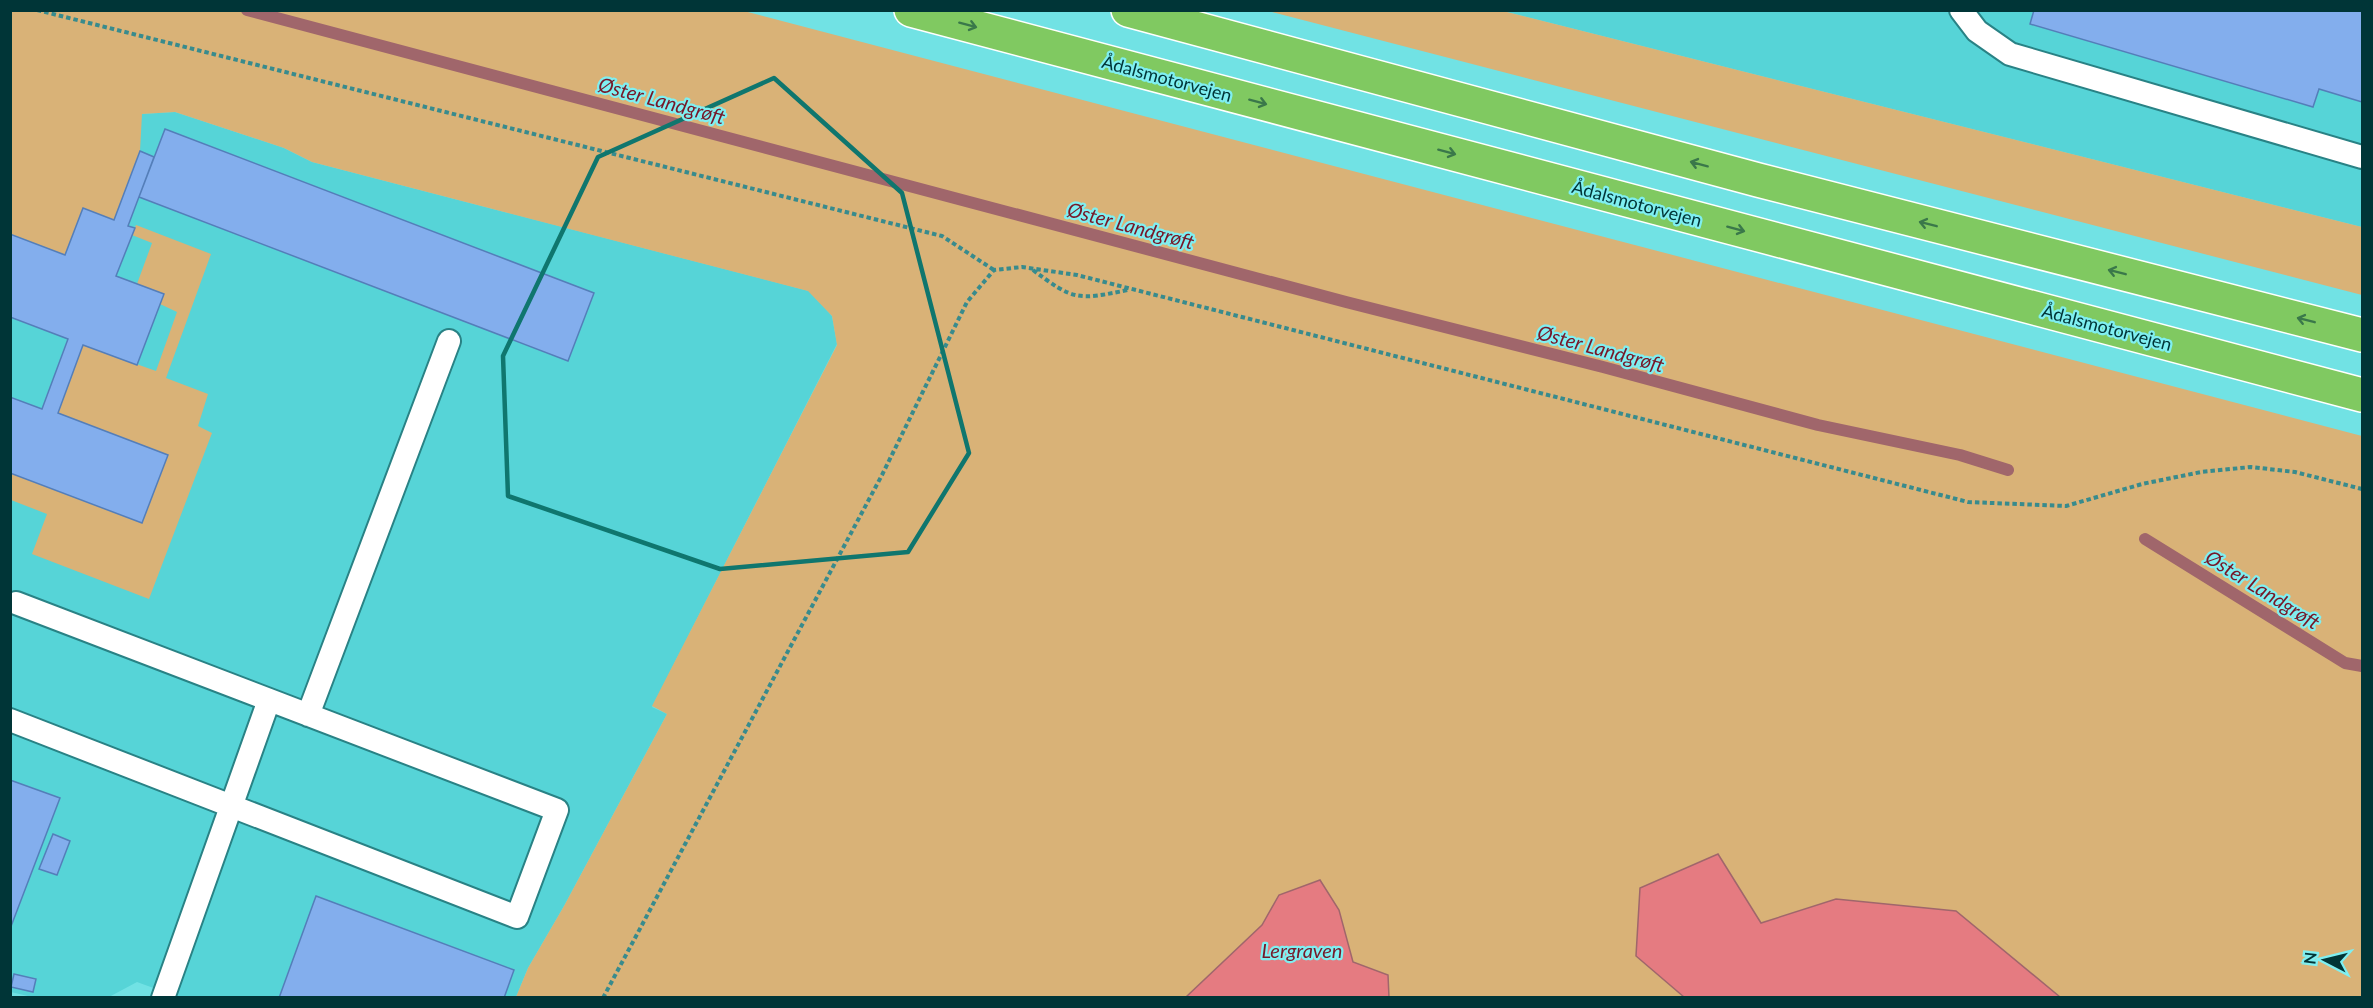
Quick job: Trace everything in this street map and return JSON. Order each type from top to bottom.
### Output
[{"type":"highway","name":"Ådalsmotorvejen","points":[[911,10],[2362,395]]},
{"type":"highway","points":[[1128,10],[1758,180],[2362,335]]},
{"type":"lane","points":[[1961,10],[1977,31],[2010,54],[2362,157]]},
{"type":"lane","points":[[308,715],[449,341]]},
{"type":"lane","points":[[10,720],[517,917],[557,810],[16,603]]},
{"type":"lane","points":[[163,998],[269,700]]},
{"type":"path","points":[[37,10],[942,236],[994,270],[1022,267],[1077,275],[1968,502],[2066,506],[2142,484],[2201,472],[2251,467],[2295,472],[2362,489]]},
{"type":"path","points":[[1030,268],[1066,293],[1080,297],[1132,289]]},
{"type":"path","points":[[603,998],[882,475],[967,302],[994,270]]},
{"type":"highlighted area","points":[[774,78],[902,193],[969,453],[908,552],[720,569],[508,496],[503,356],[598,157]]},
{"type":"shaded area","points":[[10,11],[744,11],[2362,436],[2362,997],[2060,997],[1956,911],[1836,899],[1761,923],[1718,854],[1640,888],[1636,956],[1684,997],[1389,997],[1388,975],[1353,962],[1339,910],[1279,895],[1262,925],[1186,997],[516,997],[528,968],[564,906],[667,714],[652,706],[837,345],[832,316],[808,291],[312,162],[284,148],[175,112],[142,114],[140,151],[114,220],[83,209],[65,255],[11,234]]},
{"type":"shaded area","points":[[1268,11],[1503,11],[2362,227],[2362,295]]},
{"type":"shaded area","points":[[1503,11],[2362,11],[2362,227]]},
{"type":"shaded area","points":[[10,85],[142,114],[175,112],[284,148],[312,162],[809,291],[832,316],[837,344],[652,707],[667,714],[564,906],[528,968],[516,997],[181,998],[137,982],[109,997],[32,997],[11,992]]},
{"type":"shaded area","points":[[136,225],[211,254],[166,378],[208,394],[198,426],[212,433],[149,599],[32,554],[47,514],[11,500],[10,473],[142,523],[167,455],[58,413],[83,345],[156,371],[177,312],[160,304],[137,284],[152,243],[132,235]]},
{"type":"water","points":[[1718,854],[1761,923],[1836,899],[1956,911],[2060,997],[1684,997],[1636,956],[1640,888]]},
{"type":"water","name":"Lergraven","points":[[1320,880],[1339,910],[1353,962],[1388,975],[1389,997],[1186,997],[1262,925],[1279,895]]},
{"type":"building","points":[[2034,10],[2362,10],[2362,102],[2319,89],[2313,107],[2030,24]]},
{"type":"building","points":[[165,129],[594,293],[568,361],[139,197]]},
{"type":"building","points":[[140,151],[154,157],[128,226],[135,228],[116,276],[164,294],[137,365],[83,345],[58,413],[168,455],[142,523],[10,473],[10,397],[42,409],[68,339],[10,317],[10,234],[65,255],[83,208],[114,220]]},
{"type":"building","points":[[10,780],[60,798],[10,929]]},
{"type":"building","points":[[53,834],[70,841],[57,875],[39,869]]},
{"type":"building","points":[[316,896],[514,970],[504,998],[279,998]]},
{"type":"building","points":[[14,974],[36,979],[33,992],[11,987]]},
{"type":"waterway","name":"Øster Landgrøft","points":[[247,10],[1346,302],[1603,367],[1818,425],[1960,455],[2008,470]]},
{"type":"waterway","name":"Øster Landgrøft","points":[[2145,539],[2345,663],[2362,666]]}]
